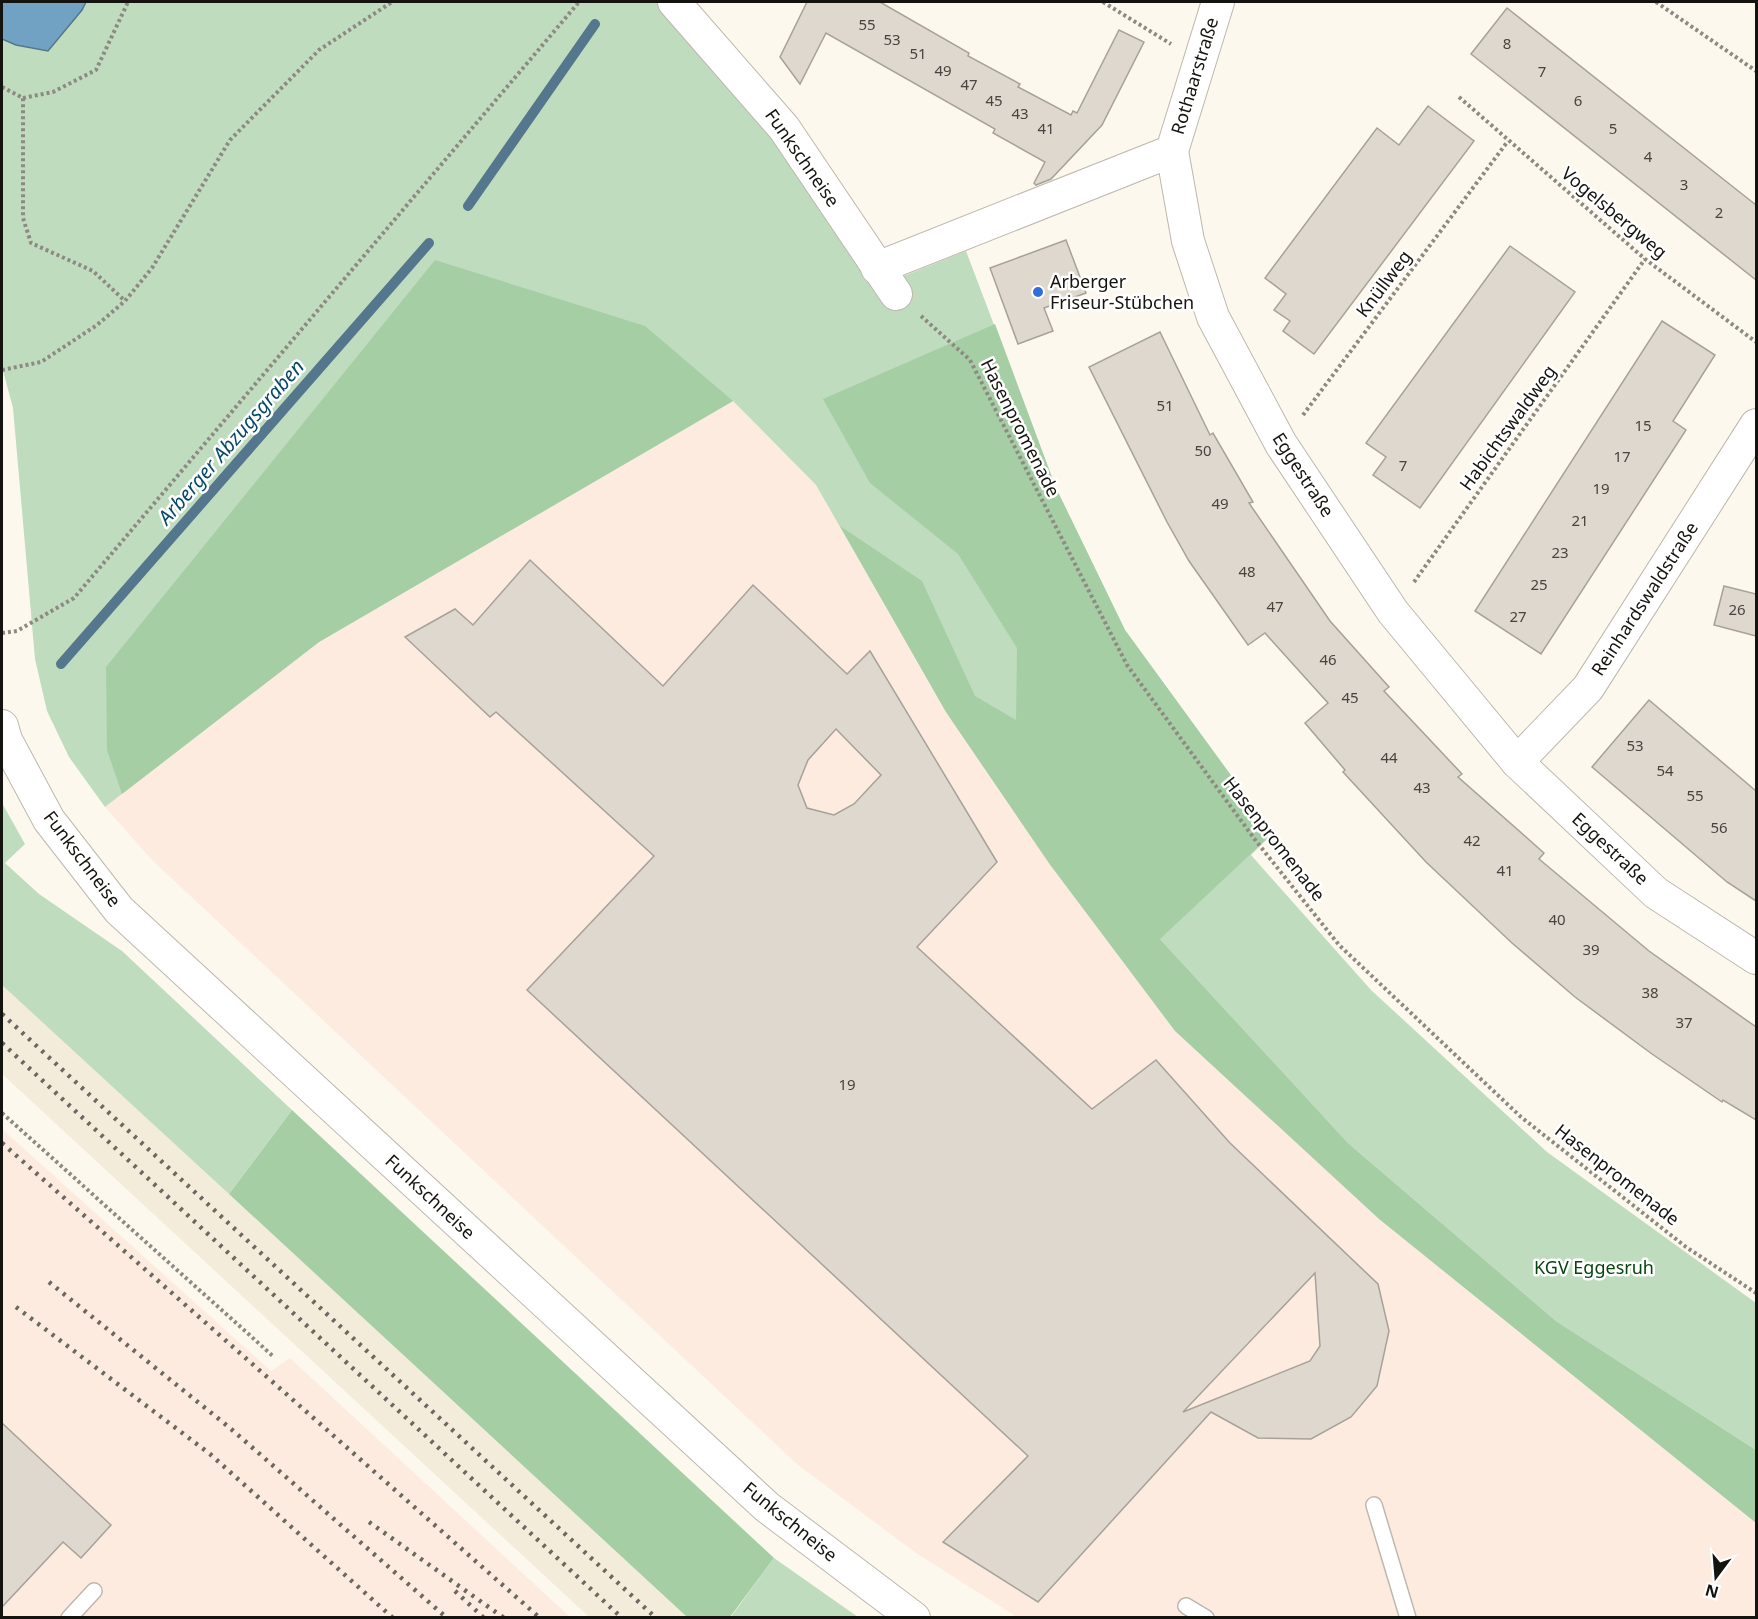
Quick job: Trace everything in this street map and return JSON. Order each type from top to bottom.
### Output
[{"type":"street","name":"Funkschneise","points":[[674,2],[784,128],[896,294]]},
{"type":"street","name":"Rothaarstraße","points":[[1172,151],[1218,2]]},
{"type":"street","points":[[877,267],[1172,151]]},
{"type":"street","name":"Eggestraße","points":[[1172,151],[1188,241],[1213,317],[1281,444],[1393,612],[1518,762],[1656,892],[1756,958]]},
{"type":"street","name":"Reinhardswaldstraße","points":[[1518,762],[1588,688],[1756,425]]},
{"type":"street","name":"Funkschneise","points":[[2,726],[6,740],[49,820],[119,910],[767,1507],[914,1617]]},
{"type":"lane","points":[[1374,1505],[1408,1617]]},
{"type":"lane","points":[[69,1617],[94,1591]]},
{"type":"lane","points":[[1186,1606],[1206,1617]]},
{"type":"path","points":[[2,87],[23,98],[53,92],[96,70],[128,2]]},
{"type":"path","points":[[2,370],[41,362],[97,325],[125,301],[152,268],[230,140],[319,50],[392,2]]},
{"type":"path","points":[[2,633],[17,631],[74,598],[579,2]]},
{"type":"path","points":[[1103,2],[1200,62]]},
{"type":"path","points":[[1656,2],[1756,71]]},
{"type":"path","name":"Vogelsbergweg","points":[[1459,97],[1645,259],[1756,342]]},
{"type":"path","points":[[23,98],[23,218],[31,243],[93,271],[125,301]]},
{"type":"path","name":"Knüllweg","points":[[1281,444],[1508,141]]},
{"type":"path","name":"Habichtswaldweg","points":[[1393,612],[1645,259]]},
{"type":"path","name":"Hasenpromenade","points":[[896,294],[970,360],[1127,665],[1256,841],[1339,945],[1521,1117],[1686,1248],[1756,1293]]},
{"type":"path","points":[[2,1113],[274,1357]]},
{"type":"shaded area","points":[[733,401],[816,485],[946,712],[1379,1219],[1756,1523],[1756,1617],[1017,1617],[916,1553],[798,1465],[152,860],[105,807],[319,642]]},
{"type":"shaded area","points":[[2,985],[687,1617],[589,1617],[2,1074]]},
{"type":"shaded area","points":[[2,1129],[271,1371],[290,1358],[570,1617],[2,1617]]},
{"type":"green space","name":"KGV Eggesruh","points":[[2,2],[679,2],[894,280],[966,251],[1056,488],[1125,630],[1273,833],[1251,855],[1371,990],[1547,1152],[1756,1303],[1756,1450],[1556,1321],[1348,1143],[1160,939],[1051,866],[946,712],[816,485],[733,401],[319,642],[105,807],[69,757],[47,711],[35,659],[13,408],[2,367]]},
{"type":"green space","points":[[435,260],[645,326],[733,401],[319,642],[122,794],[107,750],[106,667]]},
{"type":"green space","points":[[995,324],[1056,488],[1125,630],[1273,833],[1160,939],[1348,1143],[1556,1321],[1756,1450],[1756,1523],[1379,1219],[1175,1031],[1051,866],[946,712],[840,526],[922,581],[975,696],[1016,720],[1017,648],[958,554],[870,483],[823,399]]},
{"type":"green space","points":[[2,803],[25,844],[5,863],[39,894],[122,951],[292,1110],[229,1194],[2,985]]},
{"type":"green space","points":[[292,1110],[774,1558],[730,1617],[687,1617],[229,1194]]},
{"type":"green space","points":[[774,1558],[858,1617],[730,1618]]},
{"type":"water","points":[[2,2],[86,2],[48,51],[16,45],[2,39]]},
{"type":"building","points":[[807,2],[880,2],[969,53],[968,56],[1020,84],[1018,87],[1071,115],[1073,111],[1077,113],[1119,30],[1144,42],[1102,125],[1051,179],[1036,185],[1034,183],[1045,162],[993,133],[995,129],[826,33],[800,84],[780,57]]},
{"type":"building","points":[[1507,8],[1756,205],[1756,280],[1471,54]]},
{"type":"building","points":[[1428,106],[1474,141],[1314,354],[1283,331],[1290,321],[1274,310],[1286,294],[1265,278],[1377,128],[1399,145]]},
{"type":"building","points":[[1066,240],[1086,293],[1044,308],[1053,331],[1018,344],[990,268]]},
{"type":"building","points":[[1510,246],[1575,292],[1420,508],[1373,475],[1386,457],[1366,443]]},
{"type":"building","points":[[1662,321],[1715,355],[1673,421],[1686,430],[1541,654],[1475,611]]},
{"type":"building","points":[[1160,332],[1210,435],[1213,433],[1253,502],[1249,503],[1330,621],[1389,687],[1384,691],[1462,774],[1458,777],[1544,853],[1539,859],[1649,951],[1756,1027],[1756,1120],[1723,1100],[1722,1102],[1652,1054],[1575,997],[1512,943],[1426,862],[1343,772],[1345,770],[1305,723],[1328,703],[1265,633],[1248,645],[1189,561],[1089,367]]},
{"type":"building","points":[[530,560],[663,686],[753,585],[847,674],[870,651],[997,862],[917,947],[1092,1109],[1156,1060],[1230,1143],[1378,1284],[1389,1331],[1377,1386],[1351,1417],[1311,1439],[1258,1438],[1211,1412],[1038,1602],[943,1542],[1028,1456],[527,990],[654,856],[496,712],[490,717],[405,637],[455,609],[473,625]],"holes":[[[836,729],[881,775],[854,804],[834,815],[807,808],[798,785],[808,760]],[[1315,1273],[1320,1346],[1310,1361],[1183,1412]]]},
{"type":"building","points":[[1724,586],[1756,594],[1756,636],[1714,625]]},
{"type":"building","points":[[1649,700],[1756,791],[1756,901],[1727,882],[1592,767]]},
{"type":"building","points":[[2,1423],[111,1525],[81,1558],[63,1542],[2,1607]]},
{"type":"waterway","name":"Arberger Abzugsgraben","points":[[468,206],[595,24]]},
{"type":"waterway","name":"Arberger Abzugsgraben","points":[[61,664],[429,243]]},
{"type":"railway","points":[[2,1014],[656,1618]]},
{"type":"railway","points":[[2,1043],[622,1618]]},
{"type":"railway","points":[[2,1143],[540,1618]]},
{"type":"railway","points":[[49,1282],[230,1428],[447,1618]]},
{"type":"railway","points":[[16,1307],[210,1454],[393,1618]]},
{"type":"railway","points":[[369,1522],[504,1618]]},
{"type":"railway","points":[[455,1591],[484,1618]]},
{"type":"place","name":"Arberger Friseur-Stübchen","points":[[1038,292]]}]
